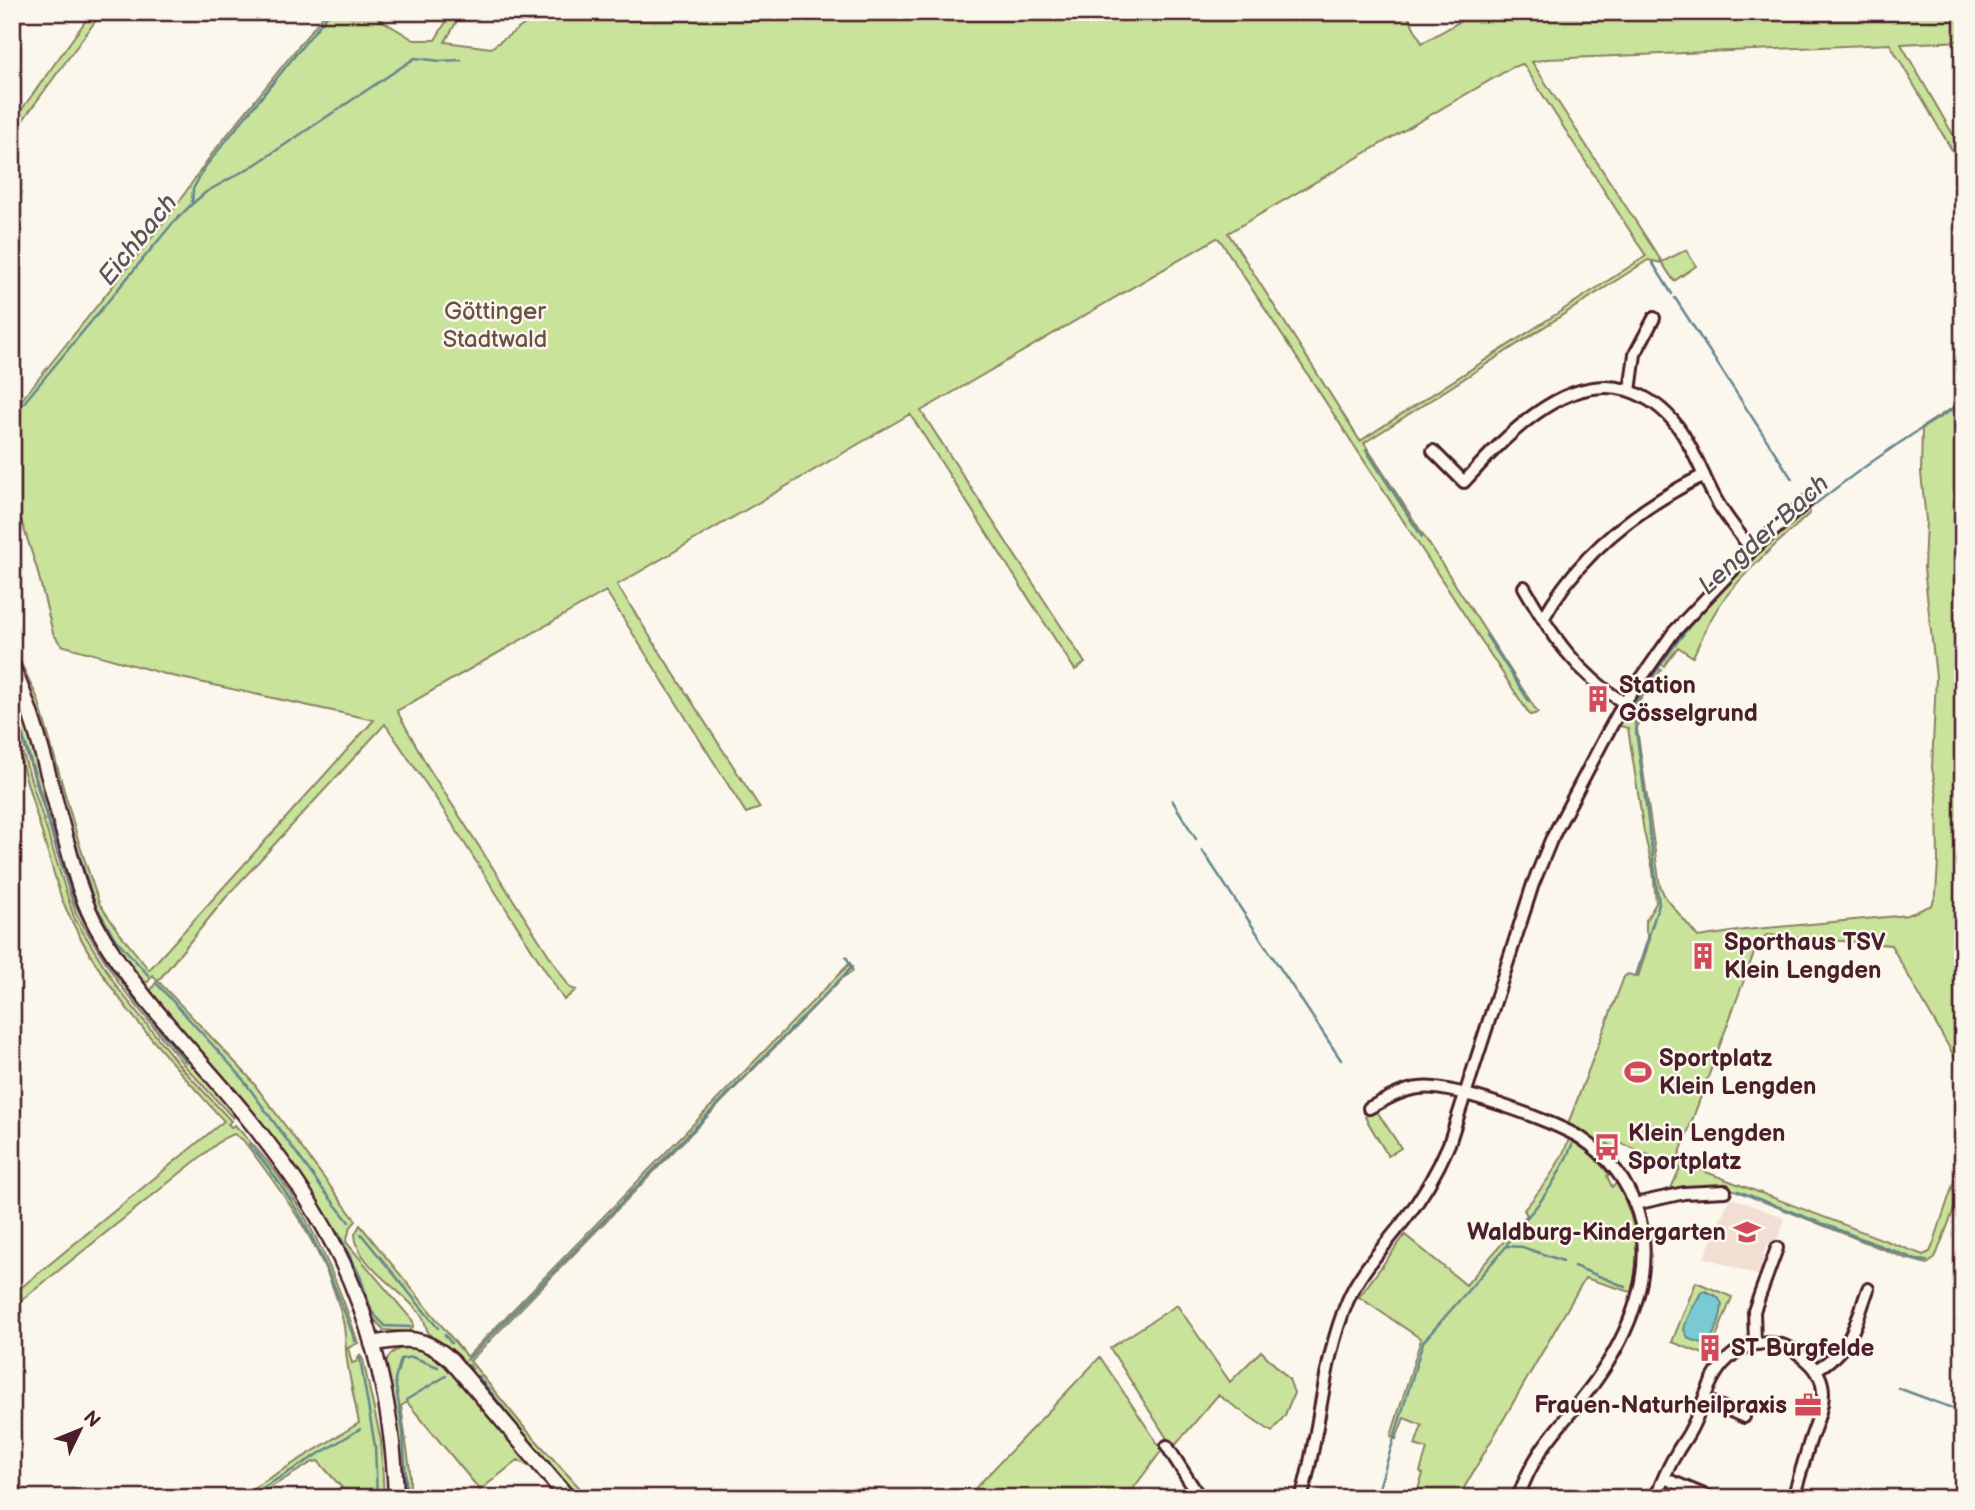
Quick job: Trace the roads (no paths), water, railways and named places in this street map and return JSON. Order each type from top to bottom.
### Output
[{"type":"main road","points":[[12,667],[25,699],[76,878],[91,916],[125,970],[244,1114],[317,1214],[351,1285],[380,1373],[393,1439],[396,1498]]},
{"type":"main road","points":[[372,1344],[412,1339],[438,1348],[568,1498]]},
{"type":"street","points":[[1630,391],[1635,354],[1654,318]]},
{"type":"street","points":[[1433,451],[1465,482],[1506,438],[1532,417],[1572,393],[1595,387],[1616,387],[1630,391],[1648,399],[1676,424],[1725,515],[1752,550]]},
{"type":"street","points":[[1543,620],[1579,566],[1612,534],[1651,505],[1704,475]]},
{"type":"street","points":[[1301,1498],[1314,1450],[1325,1378],[1348,1300],[1374,1258],[1426,1190],[1449,1144],[1522,913],[1541,864],[1573,797],[1624,703],[1673,634],[1752,550],[1807,500]]},
{"type":"street","points":[[1524,587],[1543,620],[1578,667],[1605,691],[1624,703]]},
{"type":"street","points":[[1369,1108],[1399,1093],[1420,1087],[1436,1087],[1465,1094],[1581,1138],[1596,1149],[1619,1174],[1635,1204],[1645,1252],[1642,1281],[1629,1321],[1594,1382],[1541,1448],[1527,1473],[1518,1498]]},
{"type":"street","points":[[1635,1204],[1684,1193],[1725,1191]]},
{"type":"street","points":[[1755,1342],[1754,1311],[1777,1248]]},
{"type":"street","points":[[1816,1370],[1832,1360],[1845,1347],[1868,1289]]},
{"type":"street","points":[[1655,1498],[1674,1456],[1690,1432],[1724,1363],[1755,1342],[1781,1345],[1793,1350],[1816,1370],[1822,1387],[1823,1408],[1793,1498]]},
{"type":"street","points":[[1704,1399],[1744,1416]]},
{"type":"street","points":[[1167,1446],[1200,1498]]},
{"type":"street","points":[[1664,1478],[1709,1497]]},
{"type":"water","points":[[1701,1292],[1718,1297],[1722,1304],[1717,1326],[1705,1344],[1689,1339],[1684,1330]]},
{"type":"waterway","name":"Eichbach","points":[[192,203],[193,189],[205,167],[330,12]]},
{"type":"waterway","points":[[12,417],[172,224],[206,192],[256,164],[415,58],[461,60]]},
{"type":"waterway","points":[[1652,262],[1672,294]]},
{"type":"waterway","points":[[1675,298],[1792,479]]},
{"type":"waterway","name":"Lengder Bach","points":[[1636,976],[1659,904],[1633,707],[1675,645],[1710,602],[1776,537],[1848,479],[1963,403]]},
{"type":"waterway","points":[[1366,450],[1422,537]]},
{"type":"waterway","points":[[1486,635],[1529,701]]},
{"type":"waterway","points":[[12,652],[34,703]]},
{"type":"waterway","points":[[12,700],[72,896],[83,919],[123,983],[186,1062]]},
{"type":"waterway","points":[[1172,800],[1196,839]]},
{"type":"waterway","points":[[65,811],[95,904],[114,937],[149,976]]},
{"type":"waterway","points":[[1202,850],[1341,1060]]},
{"type":"waterway","points":[[467,1360],[852,967],[846,957]]},
{"type":"waterway","points":[[157,984],[239,1074],[349,1222]]},
{"type":"waterway","points":[[249,1144],[284,1189],[312,1237],[355,1341]]},
{"type":"waterway","name":"Lengder Bach","points":[[1376,1498],[1423,1342],[1505,1248],[1551,1186],[1572,1145]]},
{"type":"waterway","points":[[1738,1191],[1917,1260],[1927,1261]]},
{"type":"waterway","points":[[338,1232],[360,1276],[372,1312],[385,1326],[410,1327]]},
{"type":"waterway","points":[[361,1234],[438,1328]]},
{"type":"waterway","points":[[1506,1246],[1522,1247],[1563,1261]]},
{"type":"waterway","points":[[1574,1266],[1626,1287]]},
{"type":"waterway","points":[[445,1335],[451,1343]]},
{"type":"waterway","points":[[407,1498],[403,1432],[395,1380],[401,1359],[412,1357],[438,1367]]},
{"type":"waterway","points":[[360,1359],[375,1446],[377,1498]]},
{"type":"waterway","points":[[469,1365],[472,1369]]},
{"type":"waterway","points":[[406,1400],[446,1376]]},
{"type":"waterway","points":[[478,1376],[579,1498]]},
{"type":"waterway","points":[[1898,1388],[1963,1412]]},
{"type":"waterway","points":[[246,1498],[360,1429]]},
{"type":"place","name":"Station Gösselgrund","points":[[1598,699]]},
{"type":"place","name":"Sporthaus TSV Klein Lengden","points":[[1703,956]]},
{"type":"place","name":"Sportplatz Klein Lengden","points":[[1638,1072]]},
{"type":"place","name":"Klein Lengden Sportplatz","points":[[1607,1147]]},
{"type":"place","name":"Waldburg-Kindergarten","points":[[1747,1232]]},
{"type":"place","name":"ST Burgfelde","points":[[1710,1348]]},
{"type":"place","name":"Frauen-Naturheilpraxis","points":[[1808,1405]]},
{"type":"park label","name":"Göttinger Stadtwald","points":[[495,325]]}]
